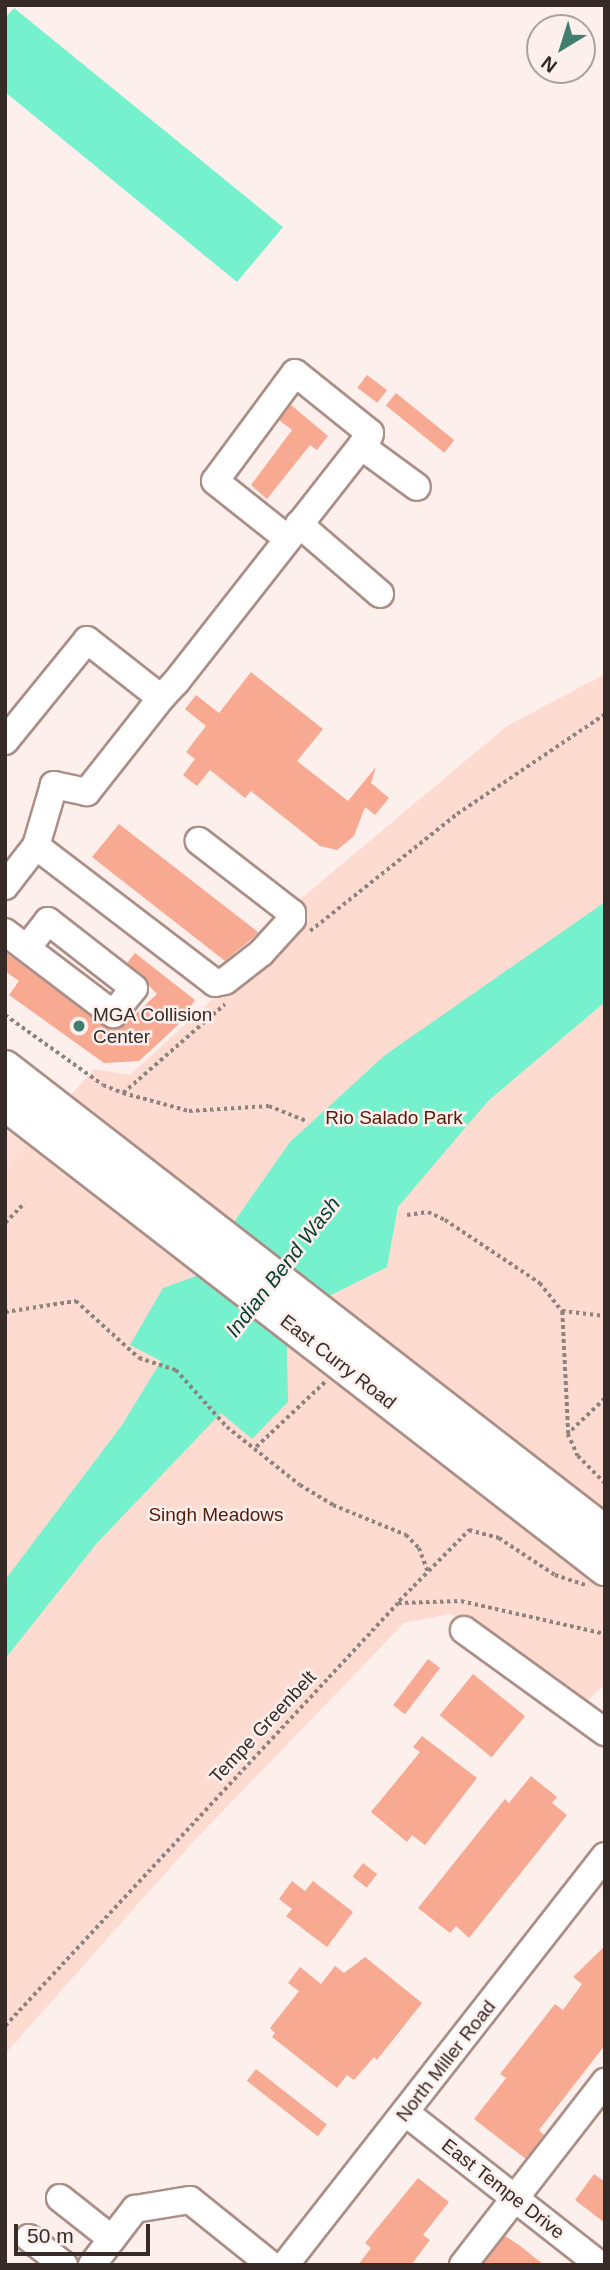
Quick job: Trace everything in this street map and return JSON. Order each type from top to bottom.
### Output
[{"type":"main road","name":"East Curry Road","points":[[5,1067],[202,1237],[323,1332],[605,1532]]},
{"type":"main road","name":"East Curry Road","points":[[5,1104],[202,1237]]},
{"type":"main road","name":"East Curry Road","points":[[323,1332],[340,1364],[601,1575]]},
{"type":"street","points":[[5,886],[36,846],[54,785],[87,792],[294,532],[361,446],[369,430],[299,374],[291,375],[215,481],[294,532],[380,594]]},
{"type":"street","points":[[361,446],[417,487]]},
{"type":"street","points":[[5,741],[86,640],[161,698]]},
{"type":"street","points":[[36,846],[215,983],[225,982],[261,953],[292,919],[292,913],[199,841]]},
{"type":"street","points":[[5,932],[27,948]]},
{"type":"street","points":[[464,1630],[605,1732]]},
{"type":"street","name":"North Miller Road","points":[[285,2265],[605,1856]]},
{"type":"street","points":[[463,2265],[605,2082]]},
{"type":"street","name":"East Tempe Drive","points":[[406,2113],[600,2265]]},
{"type":"street","points":[[60,2198],[112,2239]]},
{"type":"street","points":[[92,2265],[135,2209],[190,2200],[271,2265]]},
{"type":"street","points":[[29,2238],[64,2265]]},
{"type":"path","points":[[306,935],[457,814],[605,714]]},
{"type":"path","points":[[123,1093],[233,997]]},
{"type":"path","points":[[5,1015],[103,1085],[123,1093],[189,1111],[270,1107],[306,1121]]},
{"type":"path","points":[[5,1223],[24,1203]]},
{"type":"path","points":[[407,1215],[428,1212],[452,1224],[540,1283],[562,1311],[568,1434],[579,1456],[605,1483]]},
{"type":"path","points":[[5,1312],[76,1301],[139,1358],[176,1370],[227,1427],[333,1505],[406,1535],[419,1548],[428,1571]]},
{"type":"path","points":[[562,1311],[605,1316]]},
{"type":"path","points":[[256,1447],[314,1396],[340,1364]]},
{"type":"path","points":[[568,1434],[605,1399]]},
{"type":"path","name":"Tempe Greenbelt","points":[[5,2026],[469,1530],[499,1538],[555,1575],[584,1587],[601,1575]]},
{"type":"path","points":[[398,1603],[461,1601],[605,1634]]},
{"type":"shaded area","points":[[5,1087],[48,1119],[5,1168]]},
{"type":"green space","points":[[605,674],[605,1684],[586,1702],[469,1619],[449,1614],[404,1623],[192,1843],[5,2054],[5,1168],[94,1069],[130,1075],[241,973],[298,901],[507,726]]},
{"type":"water","points":[[14,8],[283,227],[237,282],[5,92],[5,18]]},
{"type":"water","name":"Indian Bend Wash","points":[[605,902],[605,1002],[488,1101],[398,1207],[387,1267],[329,1296],[287,1346],[288,1402],[252,1439],[221,1413],[97,1543],[5,1659],[5,1580],[122,1425],[161,1361],[130,1345],[163,1288],[196,1276],[290,1142],[385,1055]]},
{"type":"building","points":[[367,375],[387,390],[377,403],[357,388]]},
{"type":"building","points":[[396,393],[454,440],[444,453],[386,405]]},
{"type":"building","points":[[291,405],[328,436],[317,450],[310,445],[267,499],[251,485],[292,430],[279,420]]},
{"type":"building","points":[[251,672],[323,729],[297,761],[348,801],[376,767],[371,783],[389,798],[375,815],[365,807],[354,836],[337,850],[320,846],[251,791],[245,798],[210,770],[197,786],[183,775],[195,759],[186,752],[206,726],[185,709],[196,695],[219,713]]},
{"type":"building","points":[[119,824],[258,932],[254,937],[225,961],[92,857]]},
{"type":"building","points":[[5,952],[110,1029],[125,1024],[157,994],[127,963],[135,953],[195,1000],[178,1025],[139,1061],[104,1063],[9,995],[19,981],[5,971]]},
{"type":"building","points":[[428,1659],[440,1668],[405,1714],[393,1705]]},
{"type":"building","points":[[473,1674],[525,1716],[492,1757],[440,1715]]},
{"type":"building","points":[[422,1736],[477,1778],[425,1845],[412,1835],[407,1842],[371,1812],[420,1752],[413,1747]]},
{"type":"building","points":[[531,1776],[557,1797],[552,1803],[567,1815],[469,1938],[456,1926],[450,1933],[418,1908],[505,1799],[509,1803]]},
{"type":"building","points":[[363,1863],[377,1874],[367,1887],[353,1876]]},
{"type":"building","points":[[292,1881],[305,1891],[313,1881],[353,1912],[327,1947],[286,1916],[292,1909],[279,1899]]},
{"type":"building","points":[[605,1946],[605,2045],[539,2130],[544,2135],[526,2159],[474,2119],[506,2078],[500,2074],[555,2004],[563,2010],[582,1984],[573,1977]]},
{"type":"building","points":[[365,1957],[422,2003],[377,2060],[374,2057],[354,2080],[347,2075],[337,2088],[272,2037],[275,2033],[270,2028],[299,1991],[288,1983],[300,1967],[321,1984],[335,1966],[344,1973]]},
{"type":"building","points":[[256,2069],[327,2124],[318,2136],[247,2081]]},
{"type":"building","points":[[594,2174],[605,2182],[605,2223],[575,2200]]},
{"type":"building","points":[[418,2178],[449,2202],[423,2235],[430,2240],[411,2265],[358,2265],[371,2248],[365,2243]]},
{"type":"building","points":[[505,2236],[519,2245],[544,2265],[483,2265]]},
{"type":"place","name":"MGA Collision Center","points":[[79,1026]]},
{"type":"park label","name":"Rio Salado Park","points":[[394,1118]]},
{"type":"park label","name":"Singh Meadows","points":[[216,1515]]}]
